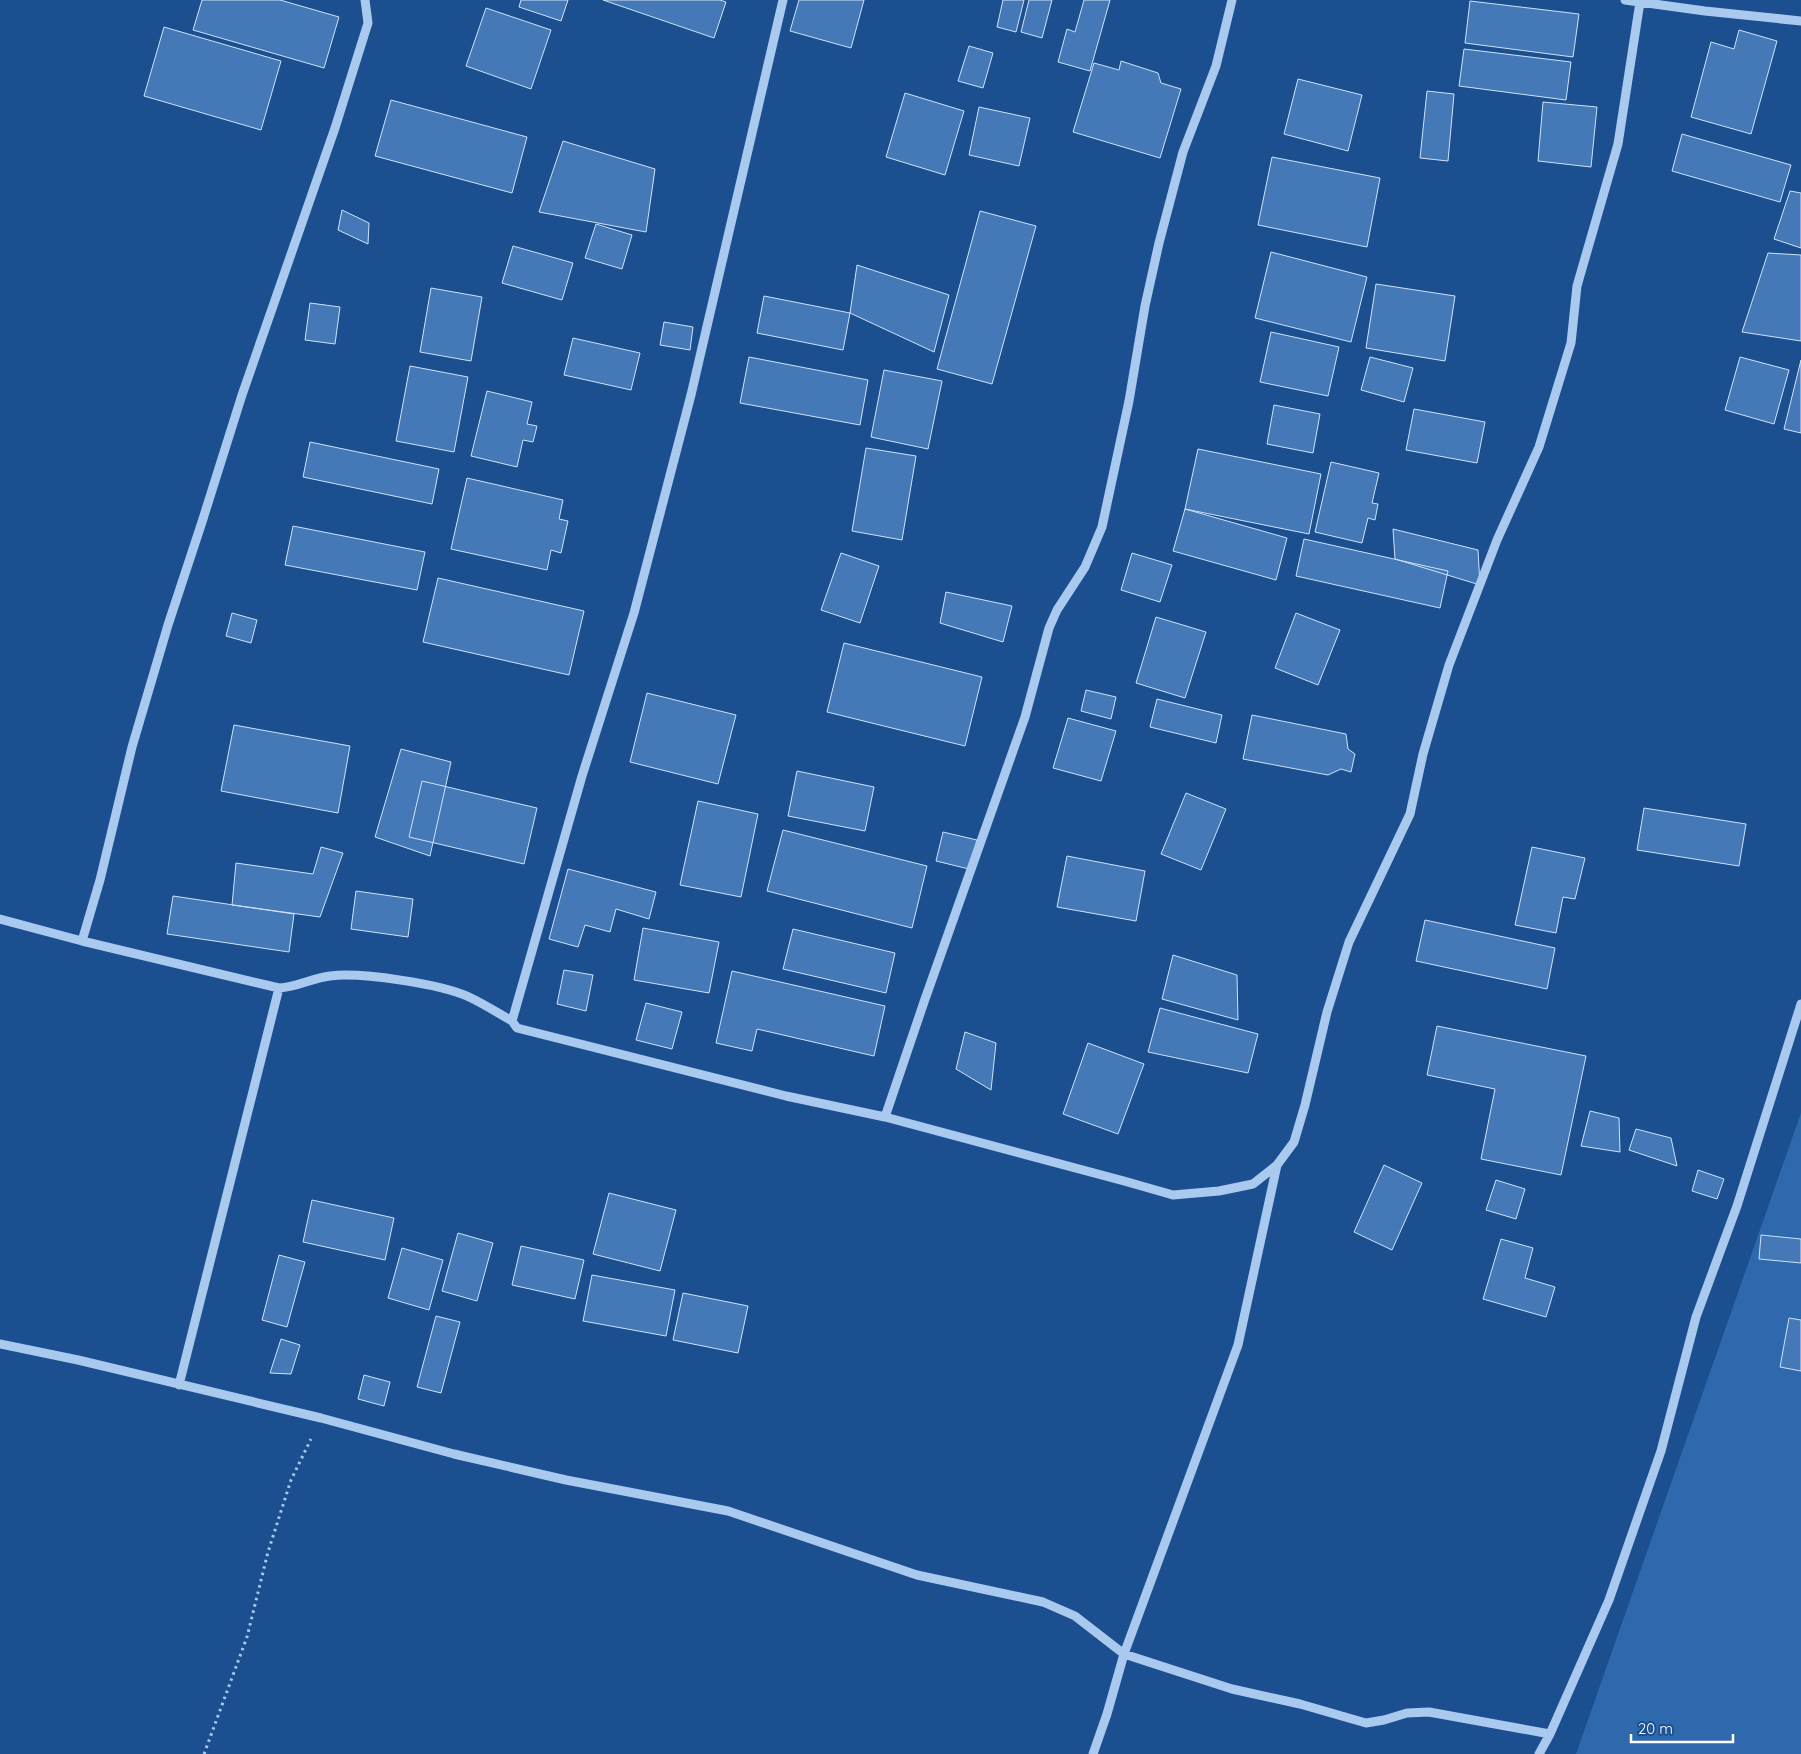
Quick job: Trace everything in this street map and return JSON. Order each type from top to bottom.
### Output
[{"type":"street","points":[[82,941],[100,880],[132,747],[168,625],[242,395],[335,128],[368,23],[365,0]]},
{"type":"street","points":[[512,1021],[582,776],[637,603],[691,395],[783,0]]},
{"type":"street","points":[[885,1117],[1025,717],[1049,628],[1058,610],[1086,567],[1102,527],[1129,401],[1145,306],[1159,243],[1183,152],[1216,66],[1232,0]]},
{"type":"street","points":[[1625,0],[1705,12],[1801,21]]},
{"type":"street","points":[[0,919],[82,941],[279,988],[292,987],[330,976],[375,977],[434,987],[468,996],[512,1021],[517,1028],[786,1096],[885,1117],[1124,1180],[1173,1196],[1219,1191],[1253,1184],[1277,1165],[1294,1142],[1305,1105],[1327,1012],[1349,942],[1410,814],[1423,754],[1449,665],[1496,540],[1539,447],[1570,343],[1577,286],[1618,144],[1640,2]]},
{"type":"street","points":[[179,1385],[279,988]]},
{"type":"street","points":[[1539,1754],[1550,1734],[1609,1600],[1661,1451],[1696,1317],[1737,1206],[1801,1004]]},
{"type":"street","points":[[1093,1754],[1107,1714],[1124,1654],[1238,1345],[1277,1165]]},
{"type":"street","points":[[0,1344],[78,1360],[321,1418],[454,1454],[547,1476],[728,1511],[917,1575],[1043,1602],[1075,1616],[1124,1654],[1232,1689],[1300,1704],[1366,1723],[1384,1720],[1407,1712],[1429,1712],[1550,1734]]},
{"type":"path","points":[[204,1754],[247,1638],[268,1552],[291,1480],[321,1418]]},
{"type":"shaded area","points":[[1801,1113],[1801,1754],[1576,1754]]},
{"type":"building","points":[[202,0],[280,0],[339,17],[324,68],[193,30]]},
{"type":"building","points":[[521,0],[568,0],[561,21],[519,7]]},
{"type":"building","points":[[603,0],[720,0],[726,2],[714,38]]},
{"type":"building","points":[[799,0],[864,0],[851,48],[790,31]]},
{"type":"building","points":[[1003,0],[1024,0],[1016,32],[997,27]]},
{"type":"building","points":[[1029,0],[1052,0],[1042,38],[1021,32]]},
{"type":"building","points":[[1084,0],[1110,0],[1090,71],[1058,62],[1067,29],[1075,32]]},
{"type":"building","points":[[1470,1],[1579,14],[1573,57],[1465,43]]},
{"type":"building","points":[[486,8],[551,30],[531,89],[466,66]]},
{"type":"building","points":[[164,27],[281,61],[261,130],[144,96]]},
{"type":"building","points":[[1739,30],[1777,41],[1751,134],[1691,117],[1711,42],[1734,49]]},
{"type":"building","points":[[969,46],[993,53],[983,88],[958,81]]},
{"type":"building","points":[[1464,49],[1571,62],[1566,100],[1459,86]]},
{"type":"building","points":[[1121,61],[1158,73],[1161,83],[1181,89],[1160,158],[1073,132],[1094,63],[1119,70]]},
{"type":"building","points":[[1298,79],[1362,95],[1348,151],[1284,134]]},
{"type":"building","points":[[1427,91],[1454,94],[1448,161],[1420,158]]},
{"type":"building","points":[[905,93],[964,111],[945,175],[886,157]]},
{"type":"building","points":[[391,100],[527,137],[512,193],[375,156]]},
{"type":"building","points":[[1543,102],[1597,107],[1591,167],[1538,161]]},
{"type":"building","points":[[979,107],[1030,118],[1019,166],[969,155]]},
{"type":"building","points":[[1682,134],[1791,165],[1780,202],[1672,171]]},
{"type":"building","points":[[563,141],[655,169],[646,232],[539,212]]},
{"type":"building","points":[[1272,157],[1380,178],[1367,247],[1258,225]]},
{"type":"building","points":[[1790,191],[1801,193],[1801,248],[1774,239]]},
{"type":"building","points":[[342,210],[369,223],[368,244],[338,230]]},
{"type":"building","points":[[980,211],[1036,226],[992,384],[937,369]]},
{"type":"building","points":[[596,224],[632,235],[622,269],[585,258]]},
{"type":"building","points":[[513,246],[573,263],[562,300],[502,283]]},
{"type":"building","points":[[1271,252],[1367,277],[1351,342],[1255,318]]},
{"type":"building","points":[[1768,253],[1801,255],[1801,341],[1742,332]]},
{"type":"building","points":[[857,265],[949,295],[934,352],[850,313]]},
{"type":"building","points":[[1376,284],[1455,296],[1445,361],[1366,348]]},
{"type":"building","points":[[431,288],[482,297],[471,361],[420,352]]},
{"type":"building","points":[[764,296],[850,313],[843,350],[757,333]]},
{"type":"building","points":[[310,303],[340,307],[335,344],[305,340]]},
{"type":"building","points":[[664,322],[693,327],[690,350],[660,345]]},
{"type":"building","points":[[1271,332],[1339,347],[1328,396],[1260,382]]},
{"type":"building","points":[[573,338],[640,353],[631,390],[564,375]]},
{"type":"building","points":[[749,357],[868,380],[860,425],[740,403]]},
{"type":"building","points":[[1370,357],[1413,368],[1404,402],[1361,390]]},
{"type":"building","points":[[1740,357],[1789,370],[1774,424],[1725,410]]},
{"type":"building","points":[[1801,360],[1801,433],[1784,429]]},
{"type":"building","points":[[410,366],[468,377],[454,452],[396,441]]},
{"type":"building","points":[[884,370],[942,381],[928,449],[871,437]]},
{"type":"building","points":[[487,391],[532,402],[527,424],[537,426],[533,442],[523,440],[517,467],[471,456]]},
{"type":"building","points":[[1274,405],[1320,414],[1313,453],[1267,444]]},
{"type":"building","points":[[1414,409],[1485,422],[1477,463],[1406,450]]},
{"type":"building","points":[[310,442],[439,469],[432,504],[303,477]]},
{"type":"building","points":[[866,448],[916,456],[902,540],[852,531]]},
{"type":"building","points":[[1198,449],[1321,474],[1309,534],[1185,509]]},
{"type":"building","points":[[1331,462],[1379,473],[1372,503],[1378,504],[1375,520],[1368,518],[1362,543],[1315,532]]},
{"type":"building","points":[[467,478],[563,500],[559,519],[568,521],[561,553],[551,550],[547,570],[451,549]]},
{"type":"building","points":[[1185,509],[1287,538],[1276,580],[1173,551]]},
{"type":"building","points":[[293,526],[425,552],[417,590],[285,565]]},
{"type":"building","points":[[1393,529],[1478,550],[1480,585],[1395,559]]},
{"type":"building","points":[[1304,539],[1448,571],[1440,608],[1296,576]]},
{"type":"building","points":[[841,553],[879,566],[860,623],[821,610]]},
{"type":"building","points":[[1132,553],[1172,565],[1160,602],[1121,590]]},
{"type":"building","points":[[438,578],[584,611],[569,675],[423,642]]},
{"type":"building","points":[[946,592],[1012,606],[1003,642],[940,623]]},
{"type":"building","points":[[232,613],[257,620],[251,643],[226,636]]},
{"type":"building","points":[[1296,613],[1340,630],[1318,685],[1275,668]]},
{"type":"building","points":[[1156,617],[1206,632],[1185,698],[1136,683]]},
{"type":"building","points":[[844,643],[982,677],[965,746],[827,712]]},
{"type":"building","points":[[1086,690],[1116,697],[1111,719],[1081,711]]},
{"type":"building","points":[[647,693],[736,715],[718,784],[630,762]]},
{"type":"building","points":[[1157,699],[1222,715],[1216,743],[1150,727]]},
{"type":"building","points":[[1252,715],[1346,734],[1348,749],[1355,754],[1351,772],[1341,769],[1328,775],[1243,759]]},
{"type":"building","points":[[1068,718],[1116,731],[1101,781],[1053,768]]},
{"type":"building","points":[[234,725],[350,746],[338,813],[221,791]]},
{"type":"building","points":[[401,749],[451,762],[430,856],[375,837]]},
{"type":"building","points":[[797,771],[874,787],[865,831],[788,816]]},
{"type":"building","points":[[422,781],[537,808],[524,864],[409,837]]},
{"type":"building","points":[[1186,793],[1226,809],[1201,870],[1161,854]]},
{"type":"building","points":[[698,801],[758,814],[741,897],[680,885]]},
{"type":"building","points":[[1644,808],[1746,824],[1739,866],[1637,850]]},
{"type":"building","points":[[783,830],[927,866],[912,928],[767,891]]},
{"type":"building","points":[[943,832],[977,840],[969,869],[936,861]]},
{"type":"building","points":[[321,847],[343,853],[320,917],[232,905],[236,863],[313,874]]},
{"type":"building","points":[[1532,847],[1585,858],[1575,899],[1563,897],[1556,933],[1515,925]]},
{"type":"building","points":[[1067,856],[1145,871],[1136,921],[1057,907]]},
{"type":"building","points":[[568,869],[656,892],[649,919],[616,909],[610,932],[585,925],[578,947],[549,939]]},
{"type":"building","points":[[356,891],[413,899],[408,937],[351,929]]},
{"type":"building","points":[[173,896],[294,914],[289,952],[167,934]]},
{"type":"building","points":[[1425,920],[1555,948],[1547,989],[1416,961]]},
{"type":"building","points":[[643,928],[719,942],[709,993],[634,980]]},
{"type":"building","points":[[793,929],[895,953],[886,993],[783,969]]},
{"type":"building","points":[[1173,955],[1237,975],[1238,1020],[1162,999]]},
{"type":"building","points":[[564,970],[593,975],[586,1011],[557,1004]]},
{"type":"building","points":[[732,971],[885,1006],[874,1056],[757,1029],[752,1051],[716,1043]]},
{"type":"building","points":[[646,1003],[682,1012],[672,1049],[636,1040]]},
{"type":"building","points":[[1160,1008],[1258,1034],[1248,1073],[1148,1052]]},
{"type":"building","points":[[1437,1026],[1586,1056],[1561,1175],[1481,1159],[1495,1089],[1427,1075]]},
{"type":"building","points":[[965,1032],[996,1043],[991,1090],[956,1069]]},
{"type":"building","points":[[1088,1043],[1144,1064],[1118,1134],[1063,1114]]},
{"type":"building","points":[[1590,1111],[1619,1118],[1620,1152],[1581,1146]]},
{"type":"building","points":[[1636,1129],[1671,1138],[1677,1166],[1629,1150]]},
{"type":"building","points":[[1384,1165],[1422,1183],[1392,1250],[1354,1232]]},
{"type":"building","points":[[1698,1170],[1724,1179],[1717,1199],[1692,1191]]},
{"type":"building","points":[[1496,1180],[1525,1189],[1516,1219],[1486,1210]]},
{"type":"building","points":[[609,1193],[676,1210],[660,1271],[593,1254]]},
{"type":"building","points":[[312,1200],[394,1218],[385,1260],[303,1242]]},
{"type":"building","points":[[458,1233],[493,1243],[477,1301],[442,1291]]},
{"type":"building","points":[[1761,1235],[1801,1239],[1801,1263],[1759,1259]]},
{"type":"building","points":[[1501,1239],[1533,1248],[1525,1278],[1555,1287],[1546,1317],[1483,1299]]},
{"type":"building","points":[[521,1246],[584,1260],[575,1299],[512,1285]]},
{"type":"building","points":[[402,1248],[443,1260],[429,1310],[388,1298]]},
{"type":"building","points":[[279,1255],[305,1262],[287,1327],[262,1320]]},
{"type":"building","points":[[592,1275],[675,1290],[666,1336],[583,1321]]},
{"type":"building","points":[[683,1293],[748,1306],[738,1353],[673,1340]]},
{"type":"building","points":[[436,1316],[460,1322],[441,1393],[417,1387]]},
{"type":"building","points":[[1789,1318],[1801,1320],[1801,1371],[1780,1367]]},
{"type":"building","points":[[281,1339],[300,1345],[291,1374],[270,1373]]},
{"type":"building","points":[[364,1375],[390,1382],[384,1406],[358,1399]]}]
